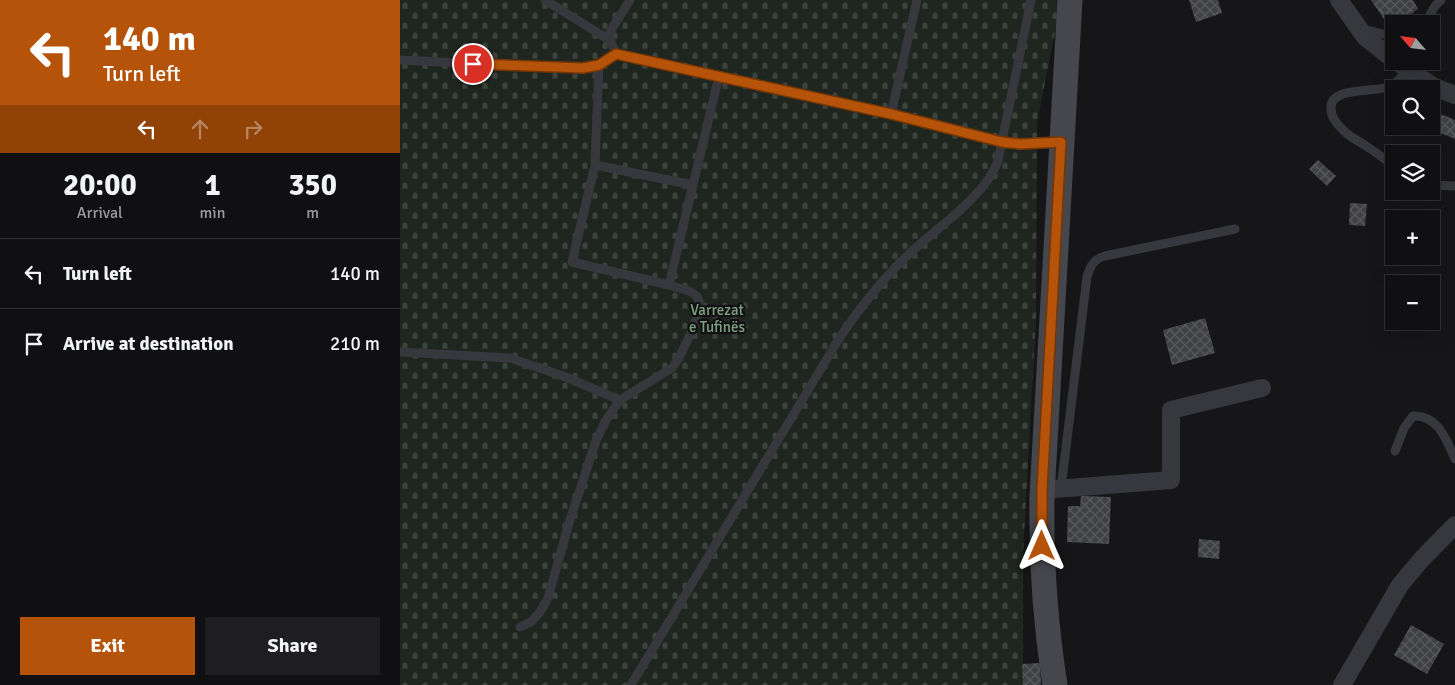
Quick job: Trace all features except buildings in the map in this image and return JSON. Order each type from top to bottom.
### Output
[{"type":"street","points":[[1055,685],[1045,606],[1042,546],[1051,489],[1061,142],[1070,0]]},
{"type":"street","points":[[1339,0],[1365,37],[1385,52]]},
{"type":"street","points":[[1409,70],[1434,87],[1455,95]]},
{"type":"street","points":[[1051,489],[1171,480],[1171,410],[1262,388]]},
{"type":"street","points":[[1342,685],[1400,584],[1455,525]]},
{"type":"lane","points":[[545,0],[606,38],[611,42],[616,54]]},
{"type":"lane","points":[[606,38],[630,0]]},
{"type":"lane","points":[[891,114],[917,0]]},
{"type":"lane","points":[[631,685],[860,307],[908,255],[987,184],[994,172],[1002,142],[1031,0]]},
{"type":"lane","points":[[1430,15],[1441,0]]},
{"type":"lane","points":[[1360,28],[1385,34]]},
{"type":"lane","points":[[400,60],[583,68],[599,65],[616,54],[891,114],[1002,142],[1020,144],[1061,142]]},
{"type":"lane","points":[[520,627],[531,622],[540,612],[548,598],[563,541],[596,441],[606,420],[620,400],[672,368],[679,358],[700,313],[700,304],[697,296],[689,291],[572,262],[595,165],[599,65]]},
{"type":"lane","points":[[1385,159],[1345,132],[1334,120],[1331,103],[1335,96],[1347,92],[1383,89],[1393,85],[1400,79],[1399,70]]},
{"type":"lane","points":[[669,285],[719,76]]},
{"type":"lane","points":[[595,165],[693,185]]},
{"type":"lane","points":[[1440,185],[1455,186]]},
{"type":"lane","points":[[1051,489],[1087,277],[1092,264],[1097,258],[1105,256],[1235,229]]},
{"type":"lane","points":[[400,352],[510,358],[563,376],[620,400]]},
{"type":"lane","points":[[1395,451],[1404,428],[1413,416],[1424,416],[1436,422],[1455,459]]},
{"type":"green space","name":"Varrezat e Tufinës","points":[[400,0],[1059,0],[1060,7],[1037,123],[1036,317],[1023,554],[1023,685],[400,685]]},
{"type":"route","points":[[473,64],[583,68],[599,65],[616,54],[891,114],[1002,142],[1020,144],[1061,142],[1042,490],[1042,546]]}]
